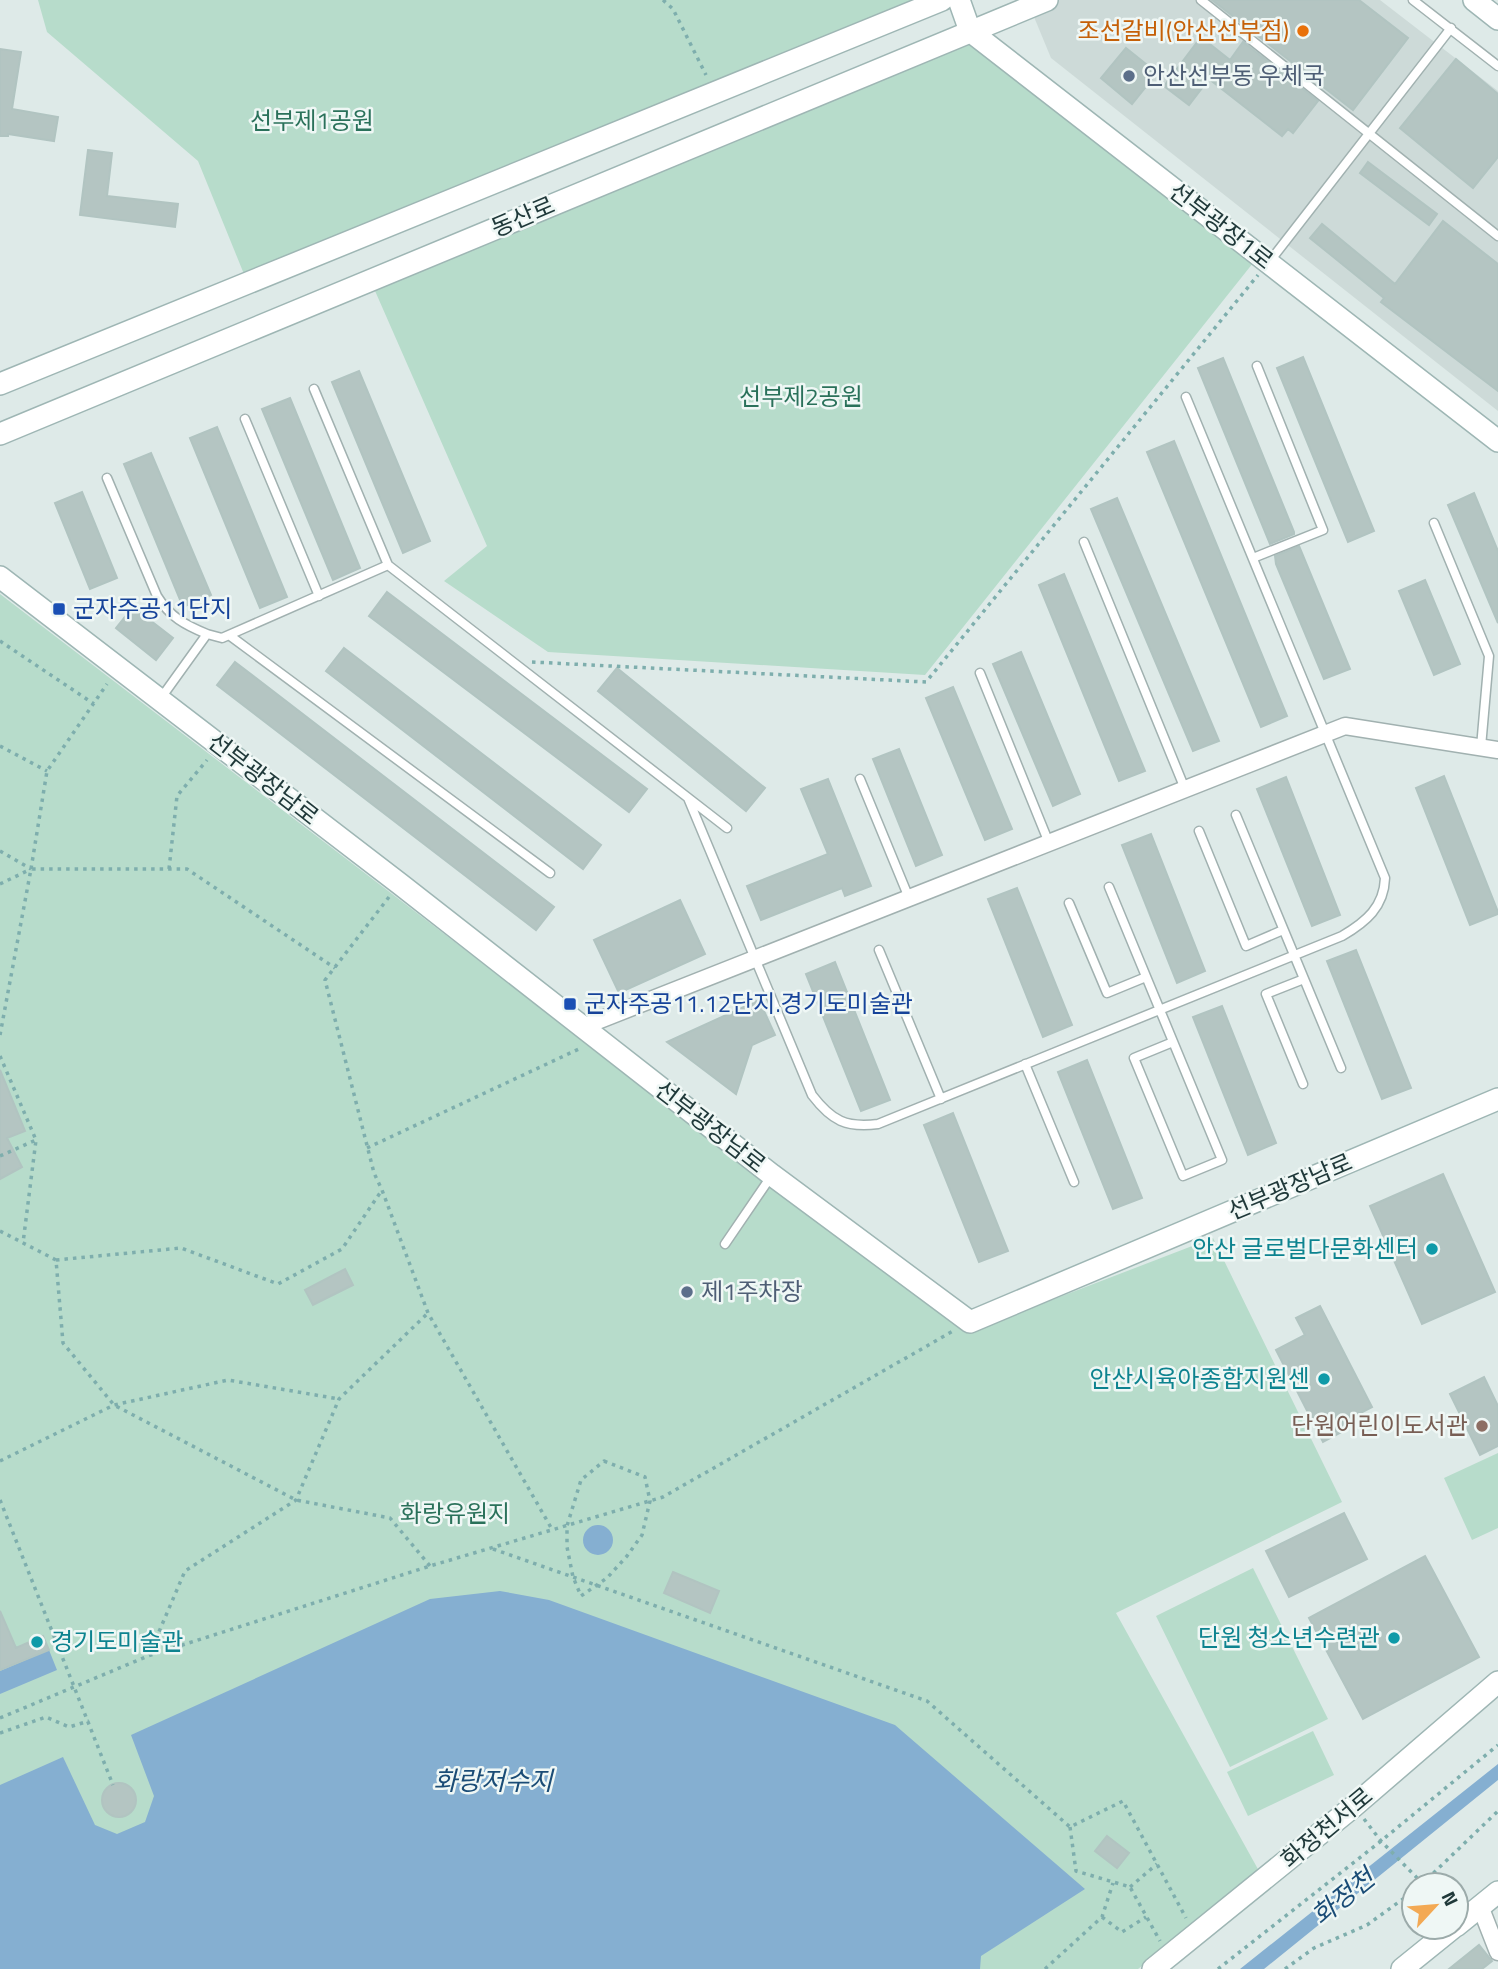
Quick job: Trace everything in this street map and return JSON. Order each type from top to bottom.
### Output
[{"type":"street","name":"동산로","points":[[0,384],[942,0]]},
{"type":"street","points":[[959,0],[970,31]]},
{"type":"street","name":"동산로","points":[[0,434],[1046,0]]},
{"type":"street","points":[[1474,0],[1498,19]]},
{"type":"street","name":"선부광장1로","points":[[970,31],[1498,442]]},
{"type":"street","name":"선부광장남로","points":[[0,578],[400,884],[772,1175],[970,1322],[1498,1099]]},
{"type":"street","points":[[590,1033],[755,959],[1345,726],[1498,750]]},
{"type":"street","name":"화정천서로","points":[[1161,1963],[1354,1806],[1498,1682]]},
{"type":"street","points":[[1470,1914],[1498,1892]]},
{"type":"street","points":[[1480,1906],[1498,1952]]},
{"type":"street","points":[[1402,1969],[1437,1941]]},
{"type":"lane","points":[[1201,0],[1498,236]]},
{"type":"lane","points":[[1413,0],[1498,66]]},
{"type":"lane","points":[[1269,263],[1451,28]]},
{"type":"lane","points":[[1253,558],[1323,530],[1257,366]]},
{"type":"lane","points":[[314,389],[387,565],[727,828]]},
{"type":"lane","points":[[688,798],[812,1095],[824,1110],[838,1120],[863,1126],[878,1124],[1342,936],[1370,916],[1385,892],[1385,878],[1186,397]]},
{"type":"lane","points":[[245,419],[319,596]]},
{"type":"lane","points":[[107,478],[157,596],[168,613],[184,625],[207,634],[222,638],[387,565]]},
{"type":"lane","points":[[1434,523],[1489,656],[1481,747]]},
{"type":"lane","points":[[1084,542],[1185,789]]},
{"type":"lane","points":[[160,699],[207,634]]},
{"type":"lane","points":[[229,635],[550,873]]},
{"type":"lane","points":[[980,673],[1049,843]]},
{"type":"lane","points":[[860,779],[909,898]]},
{"type":"lane","points":[[1236,816],[1341,1068]]},
{"type":"lane","points":[[1199,831],[1246,946],[1283,930]]},
{"type":"lane","points":[[1109,887],[1222,1160],[1183,1177],[1134,1058],[1173,1042]]},
{"type":"lane","points":[[1069,903],[1107,993],[1146,977]]},
{"type":"lane","points":[[879,950],[941,1099]]},
{"type":"lane","points":[[1303,1084],[1266,995],[1304,979]]},
{"type":"lane","points":[[1025,1064],[1074,1182]]},
{"type":"lane","points":[[724,1244],[772,1175]]},
{"type":"path","points":[[663,0],[673,9],[715,93]]},
{"type":"path","points":[[510,660],[926,682],[1269,263]]},
{"type":"path","points":[[0,642],[93,704]]},
{"type":"path","points":[[0,1035],[47,771],[119,668]]},
{"type":"path","points":[[169,869],[177,796],[219,745]]},
{"type":"path","points":[[0,746],[47,771]]},
{"type":"path","points":[[0,851],[31,869]]},
{"type":"path","points":[[0,884],[31,869],[187,869],[335,968]]},
{"type":"path","points":[[400,884],[326,980],[374,1173],[428,1313],[554,1531]]},
{"type":"path","points":[[0,996],[7,998]]},
{"type":"path","points":[[367,1147],[590,1033]]},
{"type":"path","points":[[0,1056],[36,1140],[23,1243]]},
{"type":"path","points":[[0,1156],[36,1140]]},
{"type":"path","points":[[0,1231],[56,1260],[181,1248],[278,1284],[342,1249],[382,1190]]},
{"type":"path","points":[[56,1260],[63,1343],[114,1405],[296,1500],[390,1518],[430,1566]]},
{"type":"path","points":[[148,1656],[185,1571],[296,1500],[339,1399],[428,1313]]},
{"type":"path","points":[[0,1718],[148,1656],[430,1566],[663,1497],[970,1322]]},
{"type":"path","points":[[0,1461],[114,1405],[228,1380],[339,1399]]},
{"type":"path","points":[[604,1461],[645,1477],[650,1500],[642,1535],[628,1556],[607,1578],[581,1596],[573,1577],[567,1547],[567,1526],[580,1480],[604,1461]]},
{"type":"path","points":[[0,1500],[113,1785]]},
{"type":"path","points":[[491,1548],[927,1701],[1070,1827],[1076,1871],[1130,1887],[1146,1917],[1161,1963]]},
{"type":"path","points":[[0,1733],[46,1717],[69,1727],[89,1721]]},
{"type":"path","points":[[1218,1969],[1381,1842],[1498,1745]]},
{"type":"path","points":[[1070,1827],[1123,1801],[1195,1935]]},
{"type":"path","points":[[1354,1806],[1381,1842],[1409,1871]]},
{"type":"path","points":[[1436,1871],[1498,1811]]},
{"type":"path","points":[[1130,1887],[1157,1864]]},
{"type":"path","points":[[1045,1969],[1102,1917],[1113,1882]]},
{"type":"path","points":[[1285,1969],[1314,1948],[1367,1925],[1400,1901]]},
{"type":"path","points":[[1102,1917],[1122,1932],[1146,1917]]},
{"type":"shaded area","points":[[1027,0],[1380,0],[1498,91],[1498,411],[1051,58]]},
{"type":"green space","name":"선부제1공원","points":[[38,0],[919,0],[246,279],[198,161],[47,32]]},
{"type":"green space","name":"선부제2공원","points":[[967,35],[1257,258],[925,675],[548,652],[444,581],[487,546],[372,284]]},
{"type":"green space","name":"화랑유원지","points":[[0,594],[966,1333],[1213,1238],[1342,1502],[1116,1613],[1259,1871],[1138,1969],[0,1969]]},
{"type":"green space","points":[[1498,1453],[1498,1528],[1472,1540],[1444,1478]]},
{"type":"green space","points":[[1253,1568],[1328,1719],[1230,1767],[1156,1616]]},
{"type":"green space","points":[[1313,1731],[1334,1775],[1248,1816],[1227,1772]]},
{"type":"water","points":[[598,1525],[609,1529],[613,1540],[609,1551],[598,1555],[587,1551],[583,1540],[587,1529]]},
{"type":"water","name":"화랑저수지","points":[[500,1591],[549,1600],[895,1725],[1085,1889],[981,1956],[980,1969],[0,1969],[0,1785],[63,1757],[95,1825],[117,1834],[145,1822],[154,1796],[131,1735],[430,1599]]},
{"type":"water","points":[[49,1650],[57,1670],[0,1694],[0,1671]]},
{"type":"water","name":"화정천","points":[[1498,1764],[1498,1780],[1264,1969],[1240,1969]]},
{"type":"building","points":[[1212,0],[1359,0],[1408,38],[1353,110]]},
{"type":"building","points":[[1201,37],[1230,60],[1243,42],[1318,101],[1293,133],[1288,129],[1282,136],[1209,79],[1189,105],[1164,86]]},
{"type":"building","name":"안산선부동 우체국","points":[[1126,48],[1157,73],[1132,104],[1101,78]]},
{"type":"building","points":[[0,49],[21,52],[12,109],[58,117],[54,141],[8,134],[0,136]]},
{"type":"building","points":[[1456,59],[1498,94],[1498,157],[1473,188],[1400,128]]},
{"type":"building","points":[[88,150],[112,153],[107,196],[178,204],[175,227],[80,215]]},
{"type":"building","points":[[1368,162],[1437,214],[1429,225],[1360,173]]},
{"type":"building","points":[[1443,221],[1498,264],[1498,391],[1381,302],[1384,298],[1310,238],[1322,224],[1395,284]]},
{"type":"building","points":[[1303,357],[1374,531],[1348,542],[1277,368]]},
{"type":"building","points":[[1223,358],[1294,532],[1270,544],[1198,368]]},
{"type":"building","points":[[359,371],[430,541],[403,553],[332,382]]},
{"type":"building","points":[[290,398],[360,568],[333,580],[262,409]]},
{"type":"building","points":[[217,427],[287,597],[260,608],[190,438]]},
{"type":"building","points":[[1174,441],[1287,716],[1261,727],[1147,452]]},
{"type":"building","points":[[151,453],[211,595],[183,607],[124,464]]},
{"type":"building","points":[[82,492],[117,578],[90,589],[55,503]]},
{"type":"building","points":[[1474,493],[1498,551],[1498,623],[1448,505]]},
{"type":"building","points":[[1117,498],[1219,741],[1193,751],[1091,509]]},
{"type":"building","points":[[1299,546],[1350,669],[1324,679],[1276,564],[1275,556]]},
{"type":"building","points":[[1064,574],[1145,771],[1119,781],[1039,585]]},
{"type":"building","points":[[1425,580],[1460,664],[1434,675],[1399,591]]},
{"type":"building","points":[[387,592],[647,789],[629,812],[369,616]]},
{"type":"building","points":[[133,607],[173,638],[156,660],[116,628]]},
{"type":"building","points":[[344,648],[601,845],[583,869],[326,671]]},
{"type":"building","points":[[1021,652],[1080,794],[1053,806],[993,664]]},
{"type":"building","points":[[235,662],[554,907],[536,930],[217,685]]},
{"type":"building","points":[[617,668],[765,788],[746,811],[598,691]]},
{"type":"building","points":[[953,687],[1012,829],[985,840],[926,698]]},
{"type":"building","points":[[899,749],[942,855],[916,866],[873,759]]},
{"type":"building","points":[[1444,776],[1498,912],[1470,925],[1416,788]]},
{"type":"building","points":[[1286,777],[1340,915],[1312,926],[1257,789]]},
{"type":"building","points":[[828,779],[871,886],[845,896],[842,888],[761,920],[747,886],[828,854],[801,789]]},
{"type":"building","points":[[1151,834],[1205,971],[1177,983],[1122,845]]},
{"type":"building","points":[[1017,888],[1072,1025],[1043,1037],[988,899]]},
{"type":"building","points":[[680,900],[705,954],[619,993],[594,940]]},
{"type":"building","points":[[1356,950],[1411,1088],[1382,1099],[1327,961]]},
{"type":"building","points":[[835,962],[890,1100],[861,1111],[806,974]]},
{"type":"building","points":[[759,1000],[775,1035],[752,1045],[736,1094],[667,1042]]},
{"type":"building","points":[[1222,1006],[1276,1143],[1248,1155],[1193,1017]]},
{"type":"building","points":[[1087,1060],[1142,1198],[1113,1209],[1058,1072]]},
{"type":"building","points":[[0,1070],[25,1131],[7,1138],[22,1167],[0,1179]]},
{"type":"building","points":[[953,1113],[1008,1251],[979,1262],[924,1125]]},
{"type":"building","name":"안산 글로벌다문화센터","points":[[1443,1174],[1495,1292],[1422,1324],[1370,1206]]},
{"type":"building","points":[[345,1269],[353,1285],[313,1305],[305,1290]]},
{"type":"building","name":"안산시육아종합지원센","points":[[1320,1306],[1372,1407],[1343,1422],[1347,1429],[1323,1442],[1276,1350],[1305,1335],[1296,1318]]},
{"type":"building","name":"단원어린이도서관","points":[[1484,1377],[1498,1406],[1498,1446],[1480,1455],[1450,1394]]},
{"type":"building","points":[[1344,1513],[1367,1559],[1289,1597],[1266,1551]]},
{"type":"building","name":"단원 청소년수련관","points":[[1425,1556],[1479,1657],[1363,1719],[1309,1618]]},
{"type":"building","points":[[673,1572],[719,1591],[710,1613],[664,1593]]},
{"type":"building","name":"경기도미술관","points":[[0,1611],[16,1648],[43,1636],[49,1650],[0,1670]]},
{"type":"building","points":[[119,1783],[131,1788],[136,1800],[131,1812],[119,1817],[107,1812],[102,1800],[107,1788]]},
{"type":"building","points":[[1107,1836],[1129,1853],[1117,1868],[1095,1851]]},
{"type":"building","points":[[1479,1945],[1492,1961],[1482,1969],[1449,1969]]},
{"type":"place","name":"조선갈비(안산선부점)","points":[[1303,31]]},
{"type":"place","name":"안산선부동 우체국","points":[[1129,76]]},
{"type":"place","name":"군자주공11단지","points":[[59,609]]},
{"type":"place","name":"군자주공11.12단지.경기도미술관","points":[[570,1004]]},
{"type":"place","name":"안산 글로벌다문화센터","points":[[1432,1249]]},
{"type":"place","name":"제1주차장","points":[[687,1292]]},
{"type":"place","name":"안산시육아종합지원센","points":[[1324,1379]]},
{"type":"place","name":"단원어린이도서관","points":[[1482,1426]]},
{"type":"place","name":"단원 청소년수련관","points":[[1394,1638]]},
{"type":"place","name":"경기도미술관","points":[[37,1642]]}]
